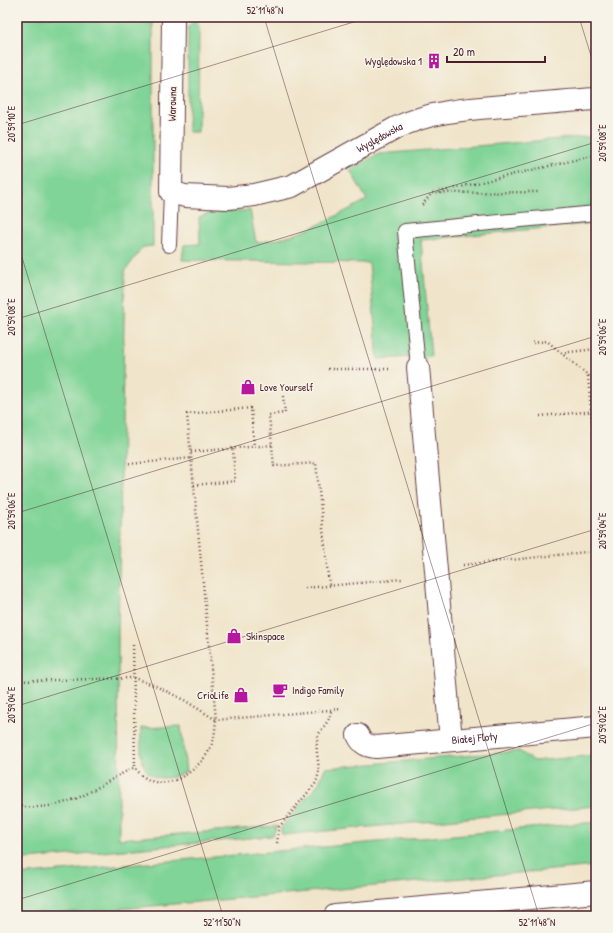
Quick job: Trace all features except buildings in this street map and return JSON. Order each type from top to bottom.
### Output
[{"type":"street","name":"Warowna","points":[[171,192],[173,17]]},
{"type":"street","name":"Wyględowska","points":[[171,192],[185,196],[228,198],[254,195],[292,186],[396,128],[428,116],[465,110],[596,99]]},
{"type":"street","points":[[407,368],[451,740]]},
{"type":"street","name":"Białej Floty","points":[[358,735],[363,743],[368,746],[376,746],[596,727]]},
{"type":"street","points":[[335,916],[596,892]]},
{"type":"lane","points":[[169,245],[171,192]]},
{"type":"lane","points":[[407,368],[405,231],[596,213]]},
{"type":"path","points":[[423,212],[422,205],[432,193],[596,155]]},
{"type":"path","points":[[432,193],[543,192]]},
{"type":"path","points":[[534,342],[547,341],[596,382]]},
{"type":"path","points":[[561,353],[596,349]]},
{"type":"path","points":[[328,369],[407,368]]},
{"type":"path","points":[[588,376],[596,467]]},
{"type":"path","points":[[284,396],[285,413],[269,415],[274,466],[316,463],[329,585]]},
{"type":"path","points":[[133,641],[135,767],[139,774],[146,779],[164,783],[185,776],[193,770],[212,744],[216,720],[187,414],[251,408],[254,447]]},
{"type":"path","points":[[540,416],[596,411]]},
{"type":"path","points":[[191,452],[273,445]]},
{"type":"path","points":[[194,485],[235,482],[233,449]]},
{"type":"path","points":[[129,464],[192,458]]},
{"type":"path","points":[[456,566],[596,552]]},
{"type":"path","points":[[305,588],[402,579]]},
{"type":"path","points":[[17,681],[134,678],[156,686],[184,700],[216,720],[340,708]]},
{"type":"path","points":[[277,843],[279,827],[318,779],[317,740],[318,735],[331,716],[331,710]]},
{"type":"path","points":[[17,806],[37,807],[68,801],[85,794],[118,774],[135,767]]},
{"type":"green space","points":[[17,17],[153,17],[153,246],[143,247],[125,271],[118,634],[119,839],[277,826],[273,835],[271,836],[17,860]]},
{"type":"green space","points":[[197,22],[199,26],[198,132],[188,132],[188,27],[192,23]]},
{"type":"green space","points":[[596,136],[596,223],[421,240],[431,356],[378,359],[369,263],[182,260],[184,245],[200,244],[199,217],[211,213],[250,210],[256,242],[299,233],[327,221],[367,200],[350,170],[379,154]]},
{"type":"green space","points":[[181,726],[186,772],[163,778],[147,772],[141,757],[141,728]]},
{"type":"green space","points":[[519,751],[534,761],[596,755],[596,806],[283,835],[281,833],[281,828],[319,783],[325,768]]},
{"type":"green space","points":[[596,822],[596,866],[86,912],[17,913],[17,875]]},
{"type":"place","name":"Wyględowska 1","points":[[434,61]]},
{"type":"place","name":"Love Yourself","points":[[248,387]]},
{"type":"place","name":"Skinspace","points":[[234,636]]},
{"type":"place","name":"Indigo Family","points":[[280,690]]},
{"type":"place","name":"CrioLife","points":[[241,695]]}]
